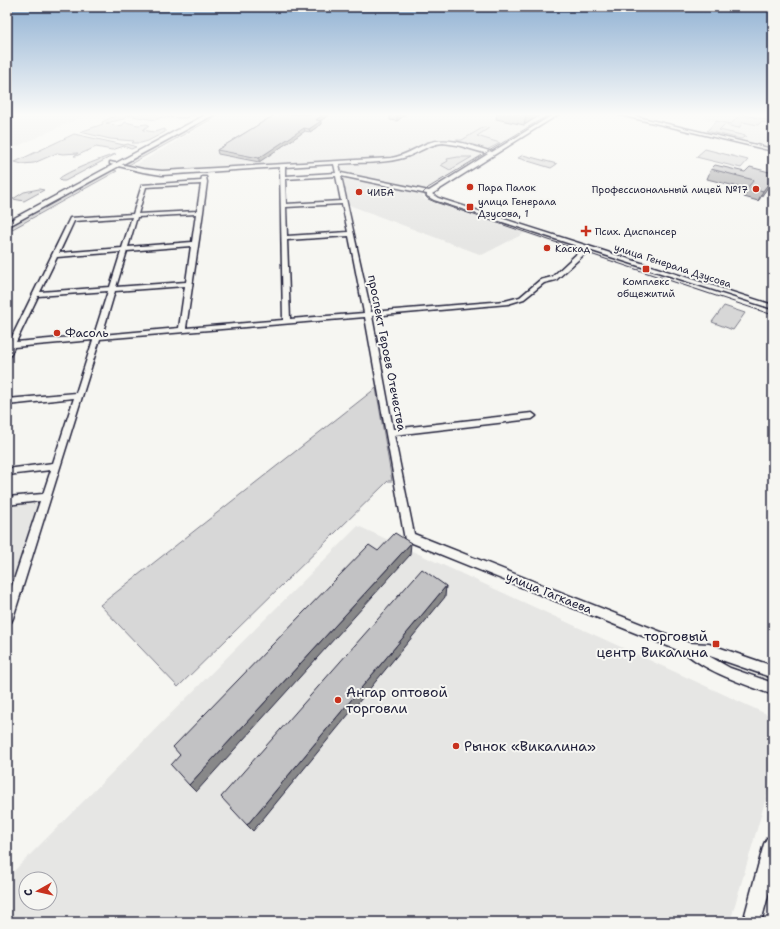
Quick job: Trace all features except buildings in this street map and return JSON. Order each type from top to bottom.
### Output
[{"type":"highway","points":[[7,225],[127,157]]},
{"type":"highway","points":[[7,221],[128,157]]},
{"type":"main road","points":[[752,922],[773,844]]},
{"type":"street","points":[[115,164],[127,166],[134,170],[152,173],[405,157]]},
{"type":"street","points":[[430,195],[487,157]]},
{"type":"street","name":"проспект Героев Отечества","points":[[336,162],[368,314],[409,537]]},
{"type":"street","points":[[282,165],[287,321]]},
{"type":"street","points":[[182,330],[205,170]]},
{"type":"street","name":"улица Генерала Дзусова","points":[[282,178],[339,174],[430,195],[587,248],[773,307]]},
{"type":"street","points":[[7,618],[80,395],[144,186],[204,182]]},
{"type":"street","points":[[283,206],[344,202]]},
{"type":"street","points":[[7,354],[9,344],[72,219],[200,212]]},
{"type":"street","points":[[284,238],[351,234]]},
{"type":"street","points":[[55,255],[194,244]]},
{"type":"street","points":[[9,344],[506,303],[517,300],[542,281],[554,279],[587,248]]},
{"type":"street","points":[[35,294],[189,284]]},
{"type":"street","points":[[7,402],[80,395]]},
{"type":"street","points":[[390,432],[532,416]]},
{"type":"street","points":[[7,472],[56,466]]},
{"type":"street","points":[[7,501],[46,497]]},
{"type":"street","name":"улица Гагкаева","points":[[409,537],[689,649],[709,650],[773,672]]},
{"type":"street","name":"улица Гагкаева","points":[[689,649],[698,657],[721,669],[773,689]]},
{"type":"shaded area","points":[[25,157],[47,157],[34,163],[22,164],[15,162]]},
{"type":"shaded area","points":[[110,157],[65,181],[61,181],[59,179],[76,169],[95,161]]},
{"type":"shaded area","points":[[138,157],[142,157],[125,167],[122,166]]},
{"type":"shaded area","points":[[149,157],[477,157],[422,191],[424,199],[525,233],[482,255],[349,205],[339,160],[152,171],[132,167]]},
{"type":"shaded area","points":[[471,157],[450,170],[441,165],[448,161],[447,159]]},
{"type":"shaded area","points":[[532,157],[557,164],[551,168],[518,158]]},
{"type":"shaded area","points":[[697,157],[738,157],[748,160],[741,168]]},
{"type":"shaded area","points":[[113,170],[117,171],[7,232],[7,228]]},
{"type":"shaded area","points":[[39,189],[44,190],[24,201],[13,199],[24,192]]},
{"type":"shaded area","points":[[724,306],[745,313],[733,330],[712,322]]},
{"type":"shaded area","points":[[376,388],[392,481],[388,481],[178,687],[100,605]]},
{"type":"shaded area","points":[[39,503],[7,601],[7,506]]},
{"type":"shaded area","name":"Рынок «Викалина»","points":[[358,526],[773,717],[773,774],[730,922],[7,922],[7,878]]},
{"type":"tram line","points":[[479,157],[428,188],[423,193],[428,199],[435,202],[773,315]]},
{"type":"place","name":"Пара Палок","points":[[470,187]]},
{"type":"place","name":"Профессиональный лицей №17","points":[[756,189]]},
{"type":"place","name":"ЧИБА","points":[[359,192]]},
{"type":"place","name":"улица Генерала Дзусова, 1","points":[[470,207]]},
{"type":"place","name":"Псих. Диспансер","points":[[586,231]]},
{"type":"place","name":"Каскад","points":[[547,248]]},
{"type":"place","name":"Комплекс общежитий","points":[[646,269]]},
{"type":"place","name":"Фасоль","points":[[57,333]]},
{"type":"place","name":"торговый центр Викалина","points":[[716,644]]},
{"type":"place","name":"Ангар оптовой торговли","points":[[338,700]]},
{"type":"place","name":"Рынок «Викалина»","points":[[456,746]]}]
